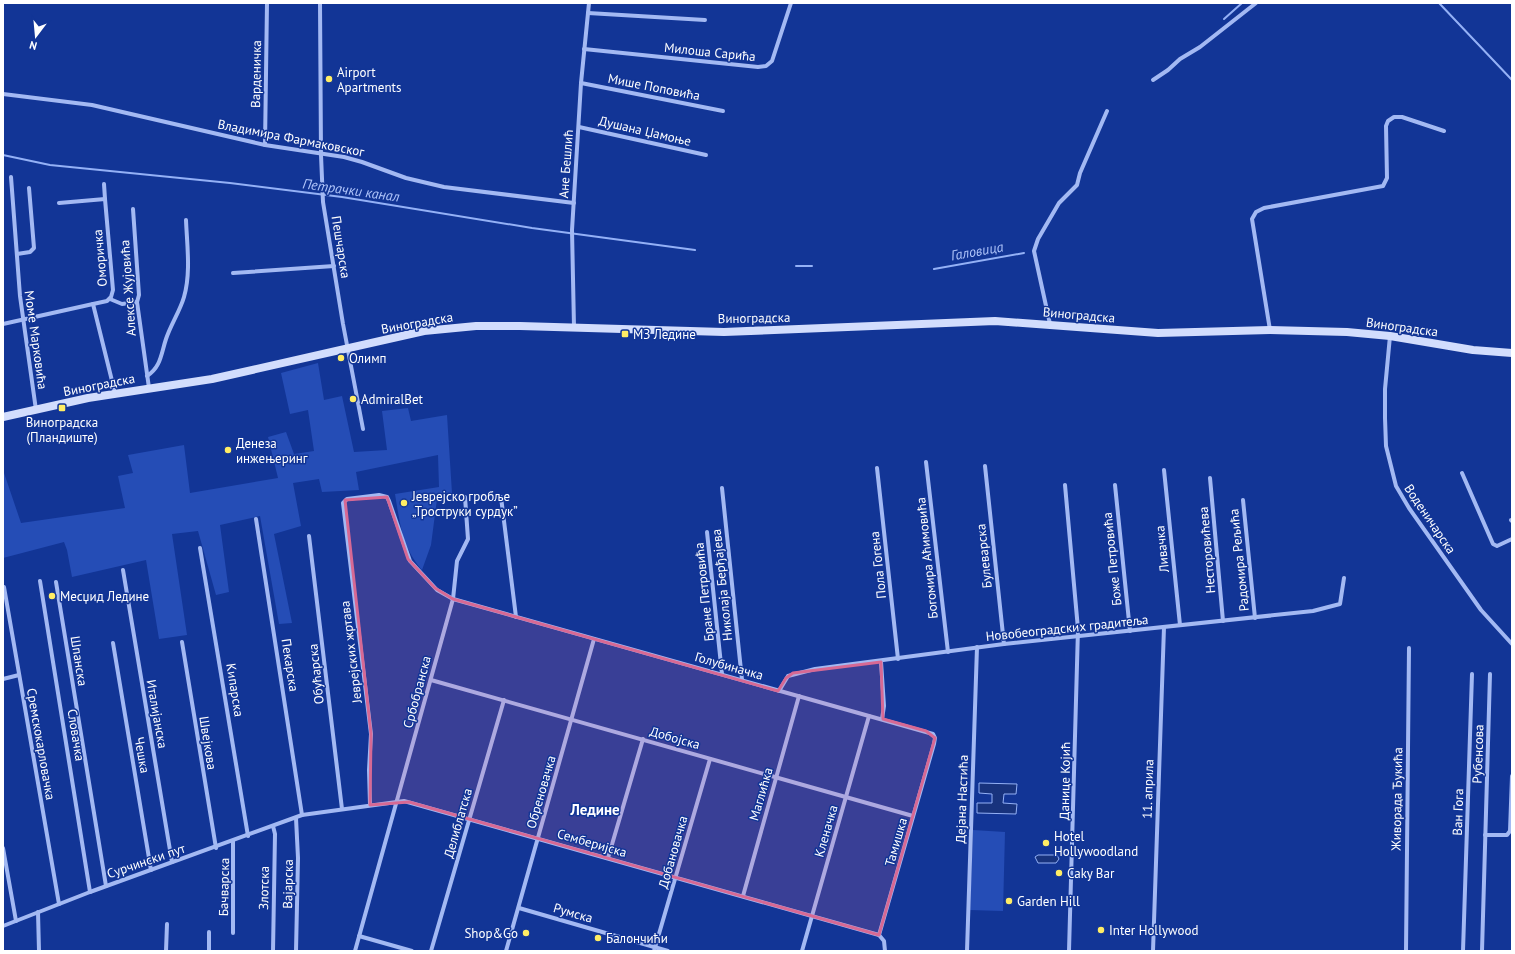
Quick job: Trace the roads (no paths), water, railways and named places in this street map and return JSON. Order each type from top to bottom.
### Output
[{"type":"street","name":"Варденичка","points":[[265,144],[267,3]]},
{"type":"street","name":"Пешчарска","points":[[320,3],[322,188],[348,350],[363,429]]},
{"type":"street","name":"Ане Бешлић","points":[[574,327],[572,230],[581,83],[589,3]]},
{"type":"street","name":"Милоша Сарића","points":[[584,50],[758,67],[766,66],[772,61],[791,3]]},
{"type":"street","points":[[1153,80],[1168,70],[1180,59],[1200,47],[1256,3]]},
{"type":"street","points":[[588,14],[705,20]]},
{"type":"street","name":"Мише Поповића","points":[[581,83],[723,111]]},
{"type":"street","name":"Владимира Фармаковског","points":[[3,94],[92,105],[265,144],[321,155],[357,160],[406,178],[444,186],[507,196],[574,204]]},
{"type":"street","points":[[1050,324],[1034,251],[1038,239],[1059,203],[1077,185],[1080,173],[1107,111]]},
{"type":"street","points":[[1270,330],[1252,219],[1256,212],[1264,208],[1384,186],[1387,178],[1386,126],[1388,121],[1394,117],[1402,117],[1444,131]]},
{"type":"street","name":"Душана Џамоње","points":[[579,126],[706,155]]},
{"type":"street","name":"Моме Марковића","points":[[12,177],[22,320],[36,410]]},
{"type":"street","name":"Оморичка","points":[[104,184],[113,290],[110,299],[93,304],[115,393]]},
{"type":"street","points":[[17,254],[30,252],[34,248],[29,188]]},
{"type":"street","points":[[59,203],[105,199]]},
{"type":"street","name":"Алексе Жујовића","points":[[133,210],[139,295],[137,302],[149,388]]},
{"type":"street","points":[[147,376],[153,372],[159,363],[166,338],[186,292],[188,277],[186,220]]},
{"type":"street","points":[[233,273],[334,266]]},
{"type":"street","points":[[110,299],[122,304],[137,302]]},
{"type":"street","points":[[3,324],[93,304]]},
{"type":"street","name":"Виноградска","points":[[3,417],[115,393],[212,379],[348,350],[424,331],[491,326],[724,332],[962,321],[1050,324],[1158,333],[1270,330],[1340,332],[1390,336],[1473,350],[1512,353]]},
{"type":"street","name":"Воденичарска","points":[[1390,336],[1385,389],[1386,446],[1396,486],[1409,508],[1481,610],[1512,644]]},
{"type":"street","name":"Богомира Аћимовића","points":[[926,462],[948,652]]},
{"type":"street","name":"Булеварска","points":[[985,466],[1004,644]]},
{"type":"street","name":"Пола Гогена","points":[[877,468],[898,659]]},
{"type":"street","name":"Ливачка","points":[[1164,470],[1180,625]]},
{"type":"street","points":[[1462,473],[1493,544],[1497,546],[1512,539]]},
{"type":"street","name":"Несторовићева","points":[[1210,478],[1223,621]]},
{"type":"street","name":"Данице Којић","points":[[1065,485],[1078,636],[1069,951]]},
{"type":"street","name":"Боже Петровића","points":[[1115,485],[1130,631]]},
{"type":"street","name":"Николаја Берђајева","points":[[722,488],[742,680]]},
{"type":"street","name":"Јеврејских жртава","points":[[370,805],[369,770],[371,734],[343,503],[347,499],[379,495],[387,497],[410,562],[437,590],[452,599]]},
{"type":"street","name":"Србобранска","points":[[354,951],[431,680],[452,599],[457,561],[468,539],[464,497]]},
{"type":"street","points":[[501,498],[516,617]]},
{"type":"street","name":"Радомира Рељића","points":[[1243,500],[1255,618]]},
{"type":"street","name":"Пекарска","points":[[256,519],[302,815]]},
{"type":"street","name":"Бране Петровића","points":[[707,532],[722,674]]},
{"type":"street","name":"Обућарска","points":[[309,536],[342,809]]},
{"type":"street","name":"Кипарска","points":[[200,548],[248,836]]},
{"type":"street","name":"Италијанска","points":[[123,570],[172,862]]},
{"type":"street","name":"Новобеоградских градитеља","points":[[779,691],[784,680],[793,673],[881,662],[977,647],[1313,611],[1340,604],[1344,578]]},
{"type":"street","name":"Словачка","points":[[40,581],[90,892]]},
{"type":"street","name":"Шпанска","points":[[56,582],[106,886]]},
{"type":"street","name":"Сремскокарловачка","points":[[4,588],[59,904]]},
{"type":"street","name":"Голубиначка","points":[[452,599],[926,731],[933,734],[935,738]]},
{"type":"street","name":"11. априла","points":[[1153,951],[1164,627]]},
{"type":"street","name":"Обреновачка","points":[[506,951],[539,839],[594,639]]},
{"type":"street","name":"Швејкова","points":[[182,642],[216,848]]},
{"type":"street","name":"Чешка","points":[[113,644],[151,870]]},
{"type":"street","name":"Дејана Настића","points":[[967,951],[977,647]]},
{"type":"street","name":"Живорада Ђукића","points":[[1406,951],[1409,648]]},
{"type":"street","points":[[881,662],[884,706],[882,719]]},
{"type":"street","name":"Ван Гога","points":[[1463,951],[1472,674]]},
{"type":"street","name":"Рубенсова","points":[[1482,951],[1490,674]]},
{"type":"street","points":[[3,678],[19,675]]},
{"type":"street","name":"Добојска","points":[[431,680],[913,816]]},
{"type":"street","name":"Маглићка","points":[[743,896],[799,696]]},
{"type":"street","name":"Делиблатска","points":[[431,951],[504,700]]},
{"type":"street","name":"Кленачка","points":[[802,951],[869,716]]},
{"type":"street","name":"Тамишка","points":[[879,935],[935,738]]},
{"type":"street","points":[[608,858],[643,739]]},
{"type":"street","name":"Добановачка","points":[[655,949],[710,759]]},
{"type":"street","points":[[1485,834],[1507,835],[1510,831],[1512,776]]},
{"type":"street","name":"Семберијска","points":[[296,818],[302,815],[370,805],[409,802],[879,935]]},
{"type":"street","name":"Сурчински пут","points":[[3,926],[106,886],[216,848],[296,818]]},
{"type":"street","name":"Вајарска","points":[[296,818],[298,858],[296,951]]},
{"type":"street","name":"Злотска","points":[[273,826],[275,834],[273,951]]},
{"type":"street","name":"Бачварска","points":[[233,841],[233,933]]},
{"type":"street","points":[[3,848],[16,921]]},
{"type":"street","name":"Румска","points":[[519,908],[655,949],[668,951]]},
{"type":"street","points":[[38,912],[39,951]]},
{"type":"street","points":[[166,951],[167,924]]},
{"type":"street","points":[[209,932],[209,951]]},
{"type":"street","points":[[879,935],[884,941],[885,951]]},
{"type":"street","points":[[359,936],[412,951]]},
{"type":"waterway","points":[[1224,19],[1242,3]]},
{"type":"waterway","points":[[1439,3],[1512,80]]},
{"type":"waterway","name":"Петрачки канал","points":[[3,155],[50,165],[230,183],[342,197],[532,228],[695,250]]},
{"type":"waterway","name":"Галовица","points":[[934,269],[1024,253]]},
{"type":"waterway","name":"Галовица","points":[[796,266],[812,266]]},
{"type":"place","name":"Airport Apartments","points":[[329,79]]},
{"type":"place","name":"МЗ Ледине","points":[[625,334]]},
{"type":"place","name":"Олимп","points":[[341,358]]},
{"type":"place","name":"AdmiralBet","points":[[353,399]]},
{"type":"place","name":"Виноградска (Пландиште)","points":[[62,408]]},
{"type":"place","name":"Денеза инжењеринг","points":[[228,450]]},
{"type":"place","name":"Јеврејско гробље „Троструки сурдук”","points":[[404,503]]},
{"type":"place","name":"Месџид Ледине","points":[[52,596]]},
{"type":"place","name":"Hotel Hollywoodland","points":[[1046,843]]},
{"type":"place","name":"Caky Bar","points":[[1059,873]]},
{"type":"place","name":"Garden Hill","points":[[1009,901]]},
{"type":"place","name":"Inter Hollywood","points":[[1101,930]]},
{"type":"place","name":"Shop&Go","points":[[526,933]]},
{"type":"place","name":"Балончићи","points":[[598,938]]},
{"type":"district","name":"Ледине","points":[[595,809]]}]
